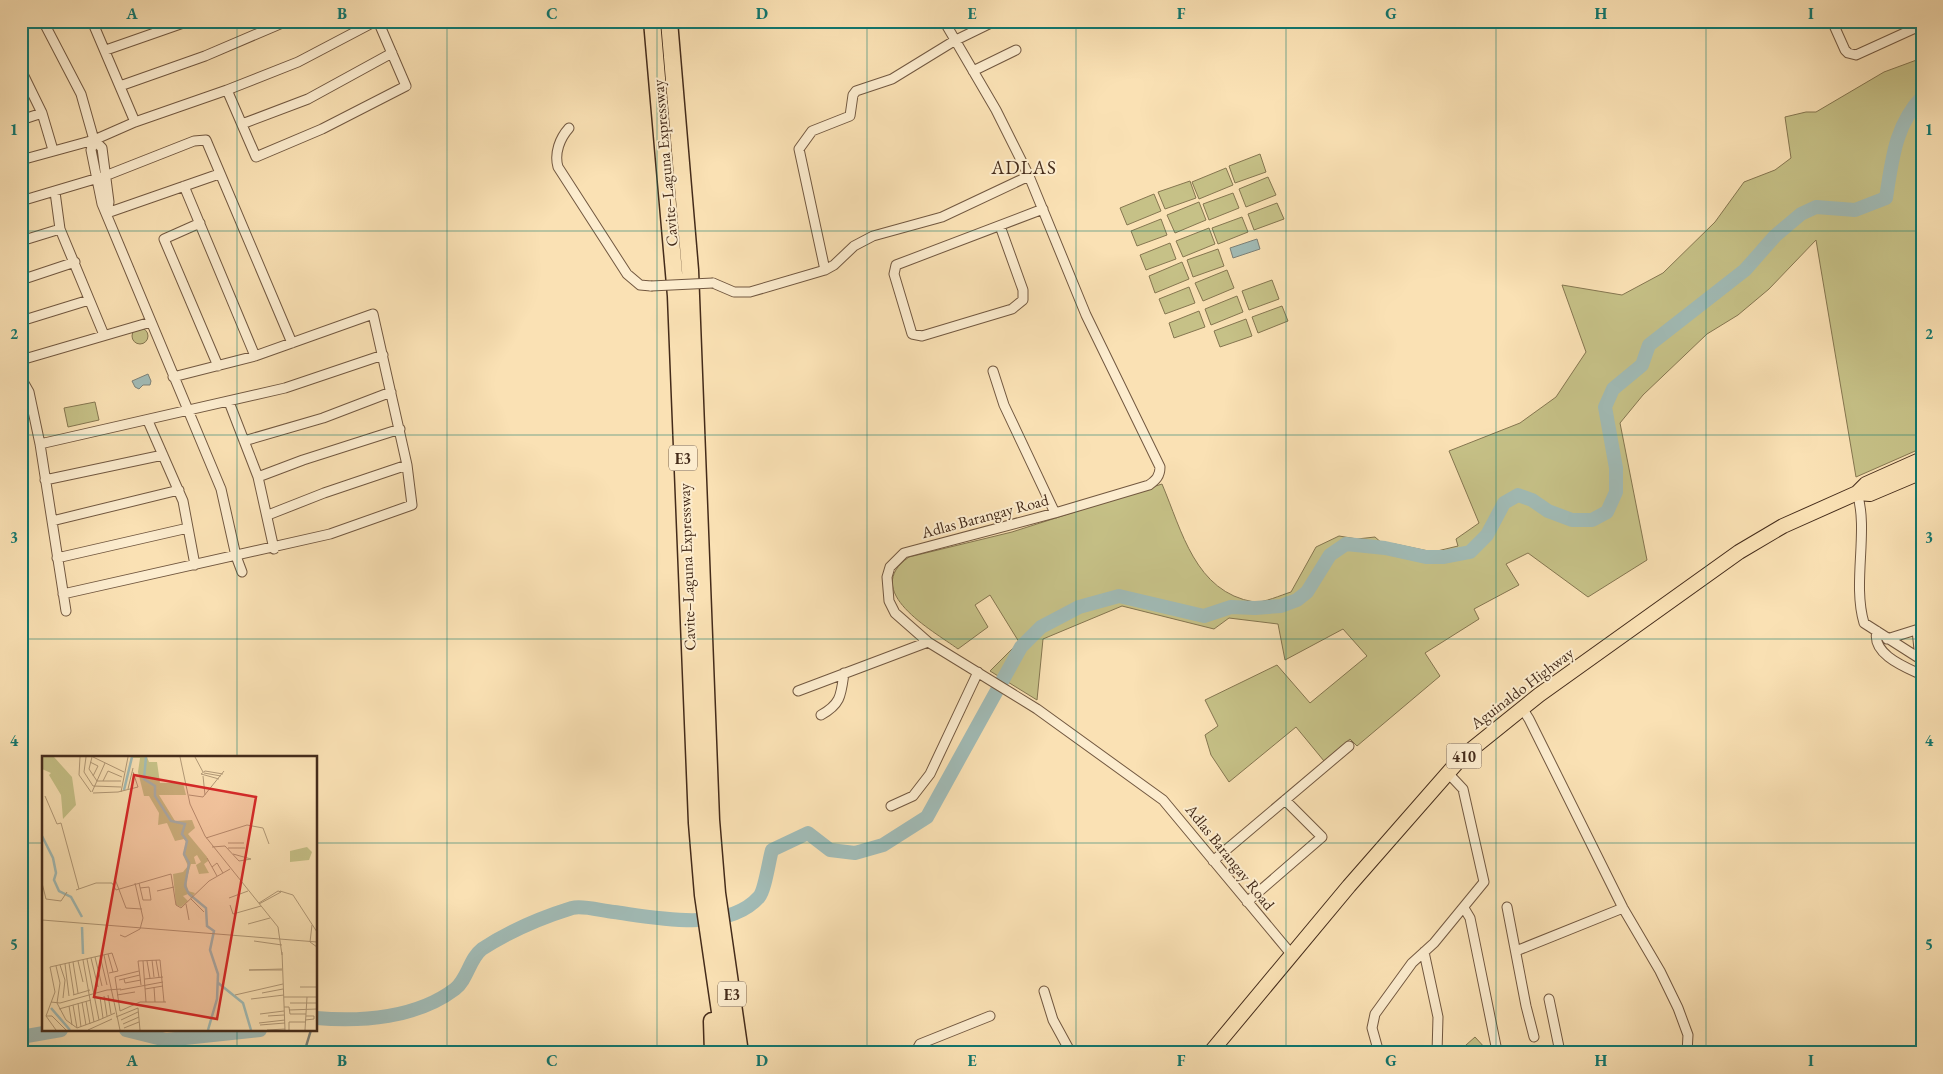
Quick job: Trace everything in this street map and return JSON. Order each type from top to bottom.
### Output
[{"type":"highway","name":"Cavite–Laguna Expressway","points":[[652,21],[676,296],[697,823],[716,935],[740,1053]]},
{"type":"highway","name":"Cavite–Laguna Expressway","points":[[669,21],[690,270],[711,820],[710,894]]},
{"type":"highway","name":"Cavite–Laguna Expressway","points":[[716,935],[726,1053]]},
{"type":"highway","points":[[713,1053],[716,935]]},
{"type":"main road","name":"Aguinaldo Highway","points":[[1210,1053],[1447,772],[1522,708],[1739,552],[1783,526],[1857,493],[1866,484],[1922,459]]},
{"type":"main road","name":"Aguinaldo Highway","points":[[1857,493],[1870,494],[1922,472]]},
{"type":"street","points":[[43,21],[81,94],[94,140],[91,150],[101,177],[102,204],[221,489],[236,556],[242,572]]},
{"type":"street","points":[[92,21],[106,50],[135,122]]},
{"type":"street","points":[[106,50],[189,21]]},
{"type":"street","points":[[120,86],[205,56],[286,21]]},
{"type":"street","points":[[21,160],[94,140],[135,122],[227,90],[298,62],[377,21],[406,86],[322,129],[256,157],[227,90]]},
{"type":"street","name":"Adlas Barangay Road","points":[[944,21],[996,110],[1029,176],[1086,315],[1160,467],[1160,474],[1156,481],[1148,485],[1055,514],[904,553],[890,567],[887,577],[889,601],[895,613],[928,642],[1008,690],[1163,800],[1292,955]]},
{"type":"street","points":[[825,270],[799,149],[812,132],[850,116],[853,95],[856,91],[892,79],[954,41],[995,21]]},
{"type":"street","points":[[1832,21],[1845,50],[1851,55],[1856,55],[1922,25]]},
{"type":"street","points":[[973,71],[1016,50]]},
{"type":"street","points":[[242,124],[308,99],[392,53]]},
{"type":"street","points":[[21,70],[24,81],[42,113],[53,150]]},
{"type":"street","points":[[21,120],[42,113]]},
{"type":"street","points":[[569,128],[563,135],[557,152],[558,167],[627,274],[635,282],[651,286],[713,283],[734,292],[750,292],[825,270],[834,265],[854,246],[873,236],[942,217],[1029,176]]},
{"type":"street","points":[[21,201],[101,177],[200,139],[206,140],[292,343]]},
{"type":"street","points":[[107,213],[219,174]]},
{"type":"street","points":[[184,186],[255,356]]},
{"type":"street","points":[[55,192],[60,230],[104,335]]},
{"type":"street","points":[[1000,226],[1023,290],[1023,300],[1012,309],[922,336],[912,334],[894,267],[902,262],[1043,209]]},
{"type":"street","points":[[200,223],[164,239],[218,366]]},
{"type":"street","points":[[21,241],[60,230]]},
{"type":"street","points":[[21,280],[75,262]]},
{"type":"street","points":[[21,321],[89,300]]},
{"type":"street","points":[[63,594],[274,549],[330,534],[412,505],[400,429],[373,314],[255,356],[173,376]]},
{"type":"street","points":[[21,360],[151,322]]},
{"type":"street","points":[[40,444],[188,412],[286,388],[383,355]]},
{"type":"street","points":[[993,371],[1004,405],[1055,514]]},
{"type":"street","points":[[21,378],[29,392],[40,444],[66,611]]},
{"type":"street","points":[[244,441],[323,418],[391,392]]},
{"type":"street","points":[[229,402],[258,477],[268,515],[274,549]]},
{"type":"street","points":[[148,420],[179,490],[196,565]]},
{"type":"street","points":[[258,477],[303,460],[400,429]]},
{"type":"street","points":[[45,480],[163,455]]},
{"type":"street","points":[[268,515],[324,493],[407,465]]},
{"type":"street","points":[[52,521],[179,490]]},
{"type":"street","points":[[1857,493],[1860,505],[1861,613],[1864,623],[1921,659]]},
{"type":"street","points":[[57,558],[188,528]]},
{"type":"street","points":[[1887,639],[1919,629],[1921,659]]},
{"type":"street","points":[[1877,631],[1876,643],[1882,651],[1922,676]]},
{"type":"street","points":[[798,691],[928,642]]},
{"type":"street","points":[[891,806],[913,796],[930,774],[978,672]]},
{"type":"street","points":[[821,715],[832,709],[839,702],[844,673]]},
{"type":"street","points":[[1522,708],[1623,908],[1660,971],[1678,1008],[1688,1035],[1687,1053]]},
{"type":"street","points":[[1213,860],[1349,746]]},
{"type":"street","points":[[1379,1053],[1372,1028],[1375,1014],[1412,964],[1464,908],[1484,882],[1463,790],[1447,772]]},
{"type":"street","points":[[1247,902],[1322,837],[1285,800]]},
{"type":"street","points":[[1507,907],[1526,1006],[1534,1037]]},
{"type":"street","points":[[1464,908],[1470,918],[1497,1052]]},
{"type":"street","points":[[1516,951],[1623,908]]},
{"type":"street","points":[[1424,952],[1438,1017],[1437,1053]]},
{"type":"street","points":[[1044,991],[1054,1020],[1071,1053]]},
{"type":"street","points":[[1549,999],[1560,1052]]},
{"type":"street","points":[[915,1053],[920,1044],[990,1016]]},
{"type":"shaded area","points":[[1922,58],[1922,230],[1916,232],[1922,256],[1922,448],[1856,477],[1816,240],[1769,289],[1738,315],[1707,334],[1643,395],[1620,423],[1647,560],[1588,597],[1528,553],[1506,564],[1519,585],[1474,609],[1479,619],[1425,653],[1440,676],[1357,746],[1350,739],[1324,761],[1296,727],[1229,782],[1211,755],[1205,735],[1218,726],[1205,700],[1277,665],[1310,703],[1367,656],[1343,629],[1285,660],[1278,624],[1229,618],[1214,629],[1122,606],[1043,639],[1037,700],[990,671],[1019,642],[990,595],[975,605],[988,627],[958,649],[918,621],[905,609],[896,596],[892,583],[896,570],[909,557],[1012,532],[1162,484],[1184,539],[1204,573],[1218,586],[1234,596],[1254,602],[1291,592],[1316,547],[1339,536],[1357,539],[1375,537],[1383,544],[1395,544],[1433,552],[1458,546],[1456,539],[1479,523],[1449,451],[1520,423],[1556,397],[1586,352],[1562,285],[1622,295],[1663,273],[1715,222],[1744,182],[1775,170],[1791,158],[1785,117],[1806,112],[1816,112],[1884,72]]},
{"type":"shaded area","points":[[1260,154],[1266,172],[1235,183],[1229,166]]},
{"type":"shaded area","points":[[1226,168],[1233,185],[1199,199],[1192,182]]},
{"type":"shaded area","points":[[1268,177],[1276,195],[1246,207],[1239,189]]},
{"type":"shaded area","points":[[1190,181],[1196,198],[1165,209],[1158,192]]},
{"type":"shaded area","points":[[1233,193],[1239,208],[1209,220],[1203,204]]},
{"type":"shaded area","points":[[1154,194],[1161,211],[1127,225],[1120,208]]},
{"type":"shaded area","points":[[1199,202],[1206,220],[1175,233],[1167,215]]},
{"type":"shaded area","points":[[1277,203],[1284,219],[1254,230],[1248,214]]},
{"type":"shaded area","points":[[1242,217],[1248,232],[1218,244],[1212,228]]},
{"type":"shaded area","points":[[1161,219],[1167,235],[1137,246],[1131,231]]},
{"type":"shaded area","points":[[1209,228],[1215,244],[1183,257],[1176,241]]},
{"type":"shaded area","points":[[1170,243],[1176,259],[1146,270],[1140,255]]},
{"type":"shaded area","points":[[1218,249],[1224,266],[1193,277],[1187,260]]},
{"type":"shaded area","points":[[1182,262],[1189,279],[1155,293],[1149,276]]},
{"type":"shaded area","points":[[1227,270],[1234,288],[1203,301],[1195,283]]},
{"type":"shaded area","points":[[1272,280],[1279,299],[1249,310],[1242,291]]},
{"type":"shaded area","points":[[1189,287],[1195,303],[1165,314],[1159,299]]},
{"type":"shaded area","points":[[1237,296],[1243,312],[1211,325],[1205,309]]},
{"type":"shaded area","points":[[1282,306],[1288,321],[1258,333],[1252,317]]},
{"type":"shaded area","points":[[1199,311],[1205,327],[1174,338],[1169,323]]},
{"type":"shaded area","points":[[1246,319],[1252,336],[1220,347],[1214,331]]},
{"type":"shaded area","points":[[137,328],[143,328],[148,333],[146,342],[137,344],[132,339],[132,333]]},
{"type":"shaded area","points":[[95,402],[99,420],[68,427],[64,408]]},
{"type":"shaded area","points":[[1475,1037],[1486,1049],[1482,1053],[1457,1053]]},
{"type":"water","points":[[1257,239],[1260,249],[1233,258],[1230,248]]},
{"type":"water","points":[[148,374],[151,381],[150,385],[143,385],[139,389],[135,387],[132,381]]},
{"type":"waterway","points":[[318,1018],[352,1019],[388,1016],[424,1006],[440,999],[455,989],[466,975],[474,958],[482,949],[526,926],[572,908],[587,908],[650,917],[691,920],[729,915],[745,908],[759,897],[765,882],[772,850],[808,833],[830,850],[855,853],[883,845],[927,817],[1021,647],[1041,627],[1079,607],[1119,596],[1204,616],[1231,607],[1281,606],[1297,600],[1307,592],[1330,555],[1346,544],[1385,548],[1426,557],[1444,557],[1470,552],[1487,535],[1504,503],[1518,495],[1532,500],[1548,511],[1572,520],[1592,520],[1607,512],[1616,492],[1616,468],[1605,407],[1613,389],[1642,365],[1649,345],[1745,270],[1775,236],[1801,214],[1816,207],[1855,210],[1886,198],[1893,157],[1900,132],[1906,119],[1922,97]]},
{"type":"waterway","points":[[21,1037],[50,1032]]},
{"type":"waterway","points":[[134,1032],[166,1040],[241,1032]]},
{"type":"waterway","points":[[304,1053],[310,1032]]},
{"type":"district","name":"ADLAS","points":[[1024,167]]}]
